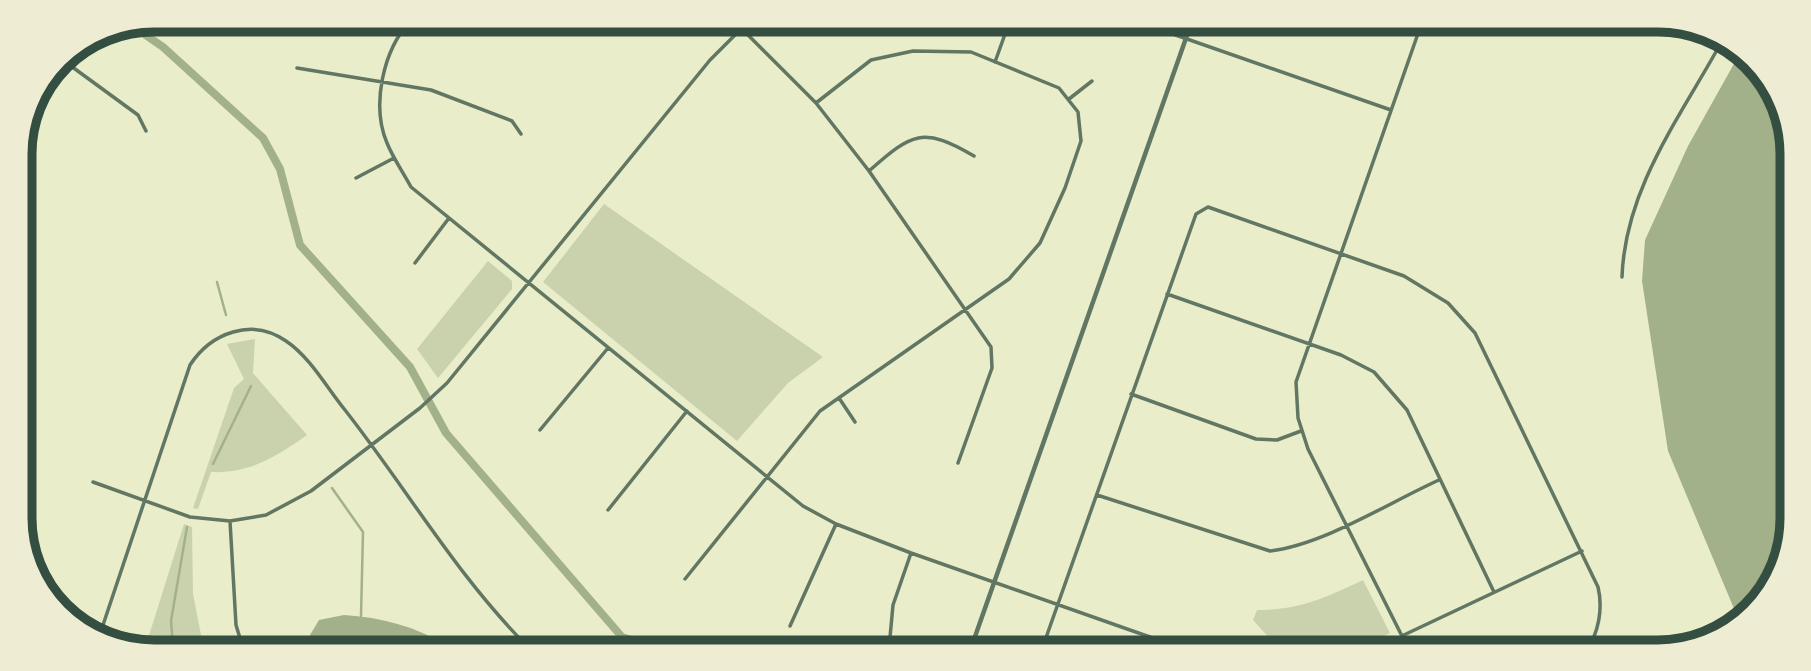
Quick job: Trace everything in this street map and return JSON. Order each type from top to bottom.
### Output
[{"type":"street","points":[[404,32],[388,59],[379,105],[386,142],[411,187],[765,476],[803,506],[836,524],[1156,639]]},
{"type":"street","points":[[93,482],[190,517],[230,521],[255,518],[286,507],[420,408],[440,389],[709,60],[737,32]]},
{"type":"street","points":[[745,32],[816,103],[869,171],[991,347],[992,368],[958,463]]},
{"type":"street","points":[[995,62],[1006,32]]},
{"type":"street","points":[[1168,32],[1391,110]]},
{"type":"street","points":[[974,639],[1188,32]]},
{"type":"street","points":[[1404,639],[1301,431],[1296,382],[1419,32]]},
{"type":"street","points":[[1622,277],[1626,231],[1645,178],[1718,48]]},
{"type":"street","points":[[685,579],[765,476],[820,411],[1009,279],[1040,243],[1065,188],[1081,141],[1079,112],[1059,88],[971,52],[925,51],[871,60],[816,103]]},
{"type":"street","points":[[70,65],[138,115],[146,131]]},
{"type":"street","points":[[297,68],[430,90],[512,121],[522,134]]},
{"type":"street","points":[[1068,100],[1091,81]]},
{"type":"street","points":[[869,171],[909,140],[922,136],[947,140],[974,156]]},
{"type":"street","points":[[356,178],[395,158]]},
{"type":"street","points":[[1045,639],[1196,214],[1203,207],[1214,208],[1404,276],[1448,303],[1475,332],[1582,551],[1601,601],[1593,639]]},
{"type":"street","points":[[415,263],[449,218]]},
{"type":"street","points":[[1167,294],[1361,364],[1389,386],[1407,410],[1494,593]]},
{"type":"street","points":[[102,628],[190,365],[198,354],[225,333],[254,330],[287,341],[300,353],[372,444],[476,590],[521,640]]},
{"type":"street","points":[[540,430],[609,348]]},
{"type":"street","points":[[1132,394],[1256,439],[1277,440],[1301,431]]},
{"type":"street","points":[[839,398],[855,422]]},
{"type":"street","points":[[608,510],[687,411]]},
{"type":"street","points":[[1097,495],[1270,551],[1288,549],[1439,480]]},
{"type":"street","points":[[230,521],[236,625],[240,640]]},
{"type":"street","points":[[790,625],[836,524]]},
{"type":"street","points":[[1395,639],[1582,551]]},
{"type":"street","points":[[889,640],[891,614],[911,553]]},
{"type":"shaded area","points":[[1736,60],[1763,92],[1775,122],[1780,153],[1780,518],[1773,557],[1767,572],[1744,604],[1735,611],[1668,451],[1642,281],[1645,240],[1688,146]]},
{"type":"shaded area","points":[[604,204],[823,357],[788,383],[737,441],[543,282]]},
{"type":"shaded area","points":[[488,261],[512,281],[512,289],[438,378],[417,349]]},
{"type":"shaded area","points":[[255,339],[253,373],[307,435],[250,467],[211,472],[198,509],[193,508],[234,388],[244,379],[227,344]]},
{"type":"shaded area","points":[[184,524],[192,527],[193,594],[202,640],[148,639]]},
{"type":"shaded area","points":[[1363,580],[1390,633],[1377,639],[1270,639],[1253,620],[1257,610],[1286,608],[1312,602]]},
{"type":"shaded area","points":[[344,615],[372,618],[398,624],[437,640],[310,640],[310,635],[319,620]]},
{"type":"waterway","points":[[143,33],[163,47],[263,138],[280,169],[300,245],[410,367],[446,433],[622,637],[630,640]]},
{"type":"waterway","points":[[217,282],[226,315]]},
{"type":"waterway","points":[[213,464],[251,386]]},
{"type":"waterway","points":[[332,488],[363,532],[361,616]]},
{"type":"waterway","points":[[173,640],[171,621],[187,527]]}]
